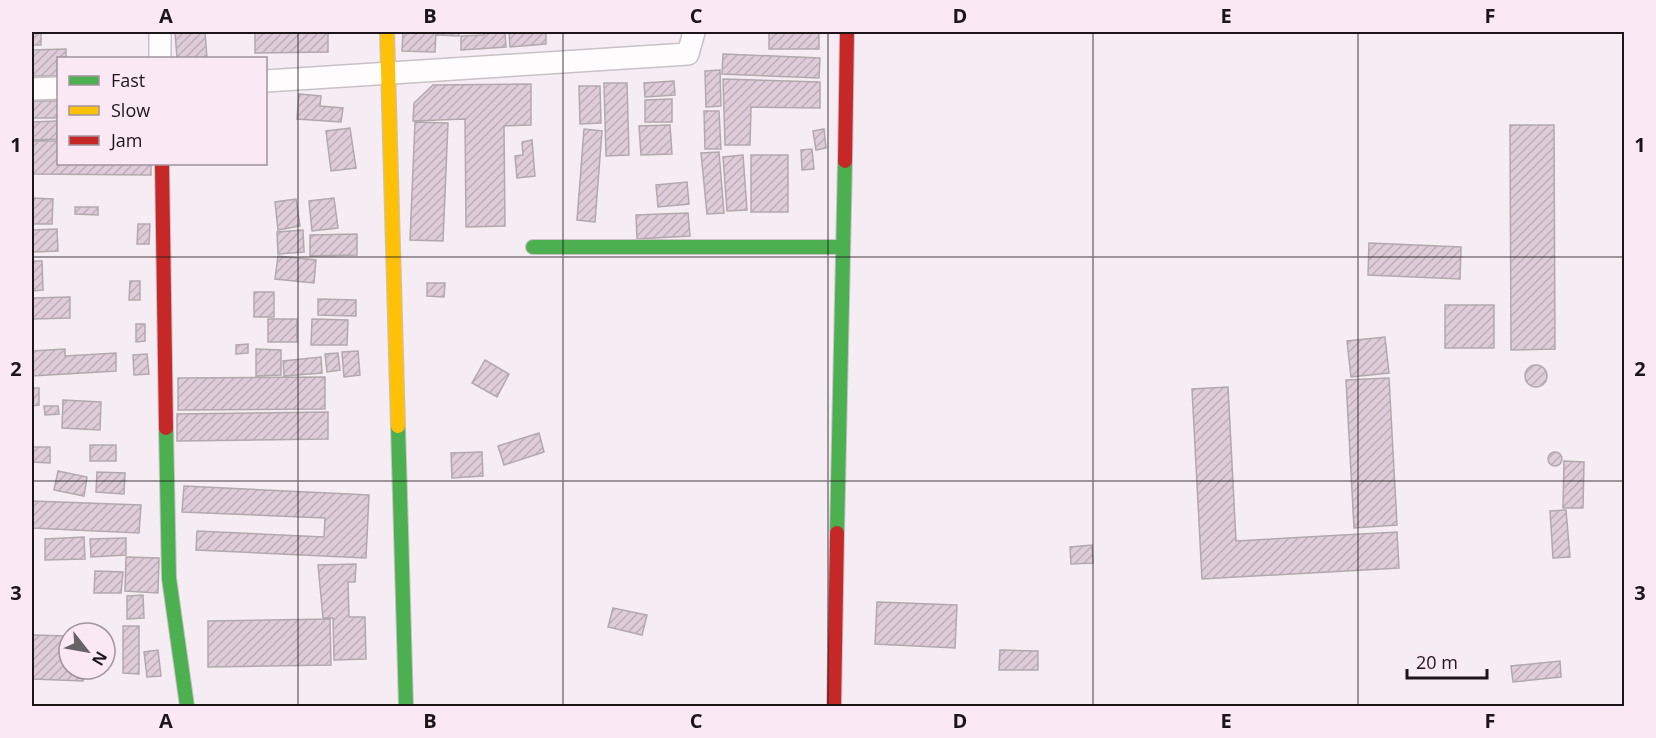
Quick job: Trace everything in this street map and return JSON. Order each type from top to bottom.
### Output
[{"type":"street","points":[[160,32],[160,57]]},
{"type":"street","points":[[387,32],[406,706]]},
{"type":"street","points":[[267,81],[688,54],[694,32]]},
{"type":"street","points":[[834,706],[847,32]]},
{"type":"street","points":[[32,89],[57,88]]},
{"type":"street","points":[[162,165],[169,578],[187,706]]},
{"type":"street","points":[[533,247],[843,247]]},
{"type":"building","points":[[32,32],[41,32],[41,45],[32,45]]},
{"type":"building","points":[[175,32],[205,32],[207,57],[177,57]]},
{"type":"building","points":[[255,32],[328,32],[328,52],[255,53]]},
{"type":"building","points":[[403,32],[436,32],[435,52],[402,51]]},
{"type":"building","points":[[437,32],[459,32],[459,36],[437,35]]},
{"type":"building","points":[[484,32],[505,32],[506,47],[461,50],[461,36],[484,35]]},
{"type":"building","points":[[509,32],[546,32],[546,44],[510,47]]},
{"type":"building","points":[[769,32],[819,32],[819,49],[769,49]]},
{"type":"building","points":[[66,49],[66,57],[57,57],[57,76],[32,76],[32,50]]},
{"type":"building","points":[[723,54],[820,58],[819,78],[722,74]]},
{"type":"building","points":[[720,70],[721,106],[706,107],[705,71]]},
{"type":"building","points":[[723,79],[820,82],[820,108],[751,107],[750,145],[725,145]]},
{"type":"building","points":[[674,81],[675,95],[645,97],[644,83]]},
{"type":"building","points":[[604,83],[627,83],[629,155],[606,156]]},
{"type":"building","points":[[531,84],[531,125],[504,126],[505,226],[466,227],[465,119],[413,121],[414,103],[433,85]]},
{"type":"building","points":[[579,86],[600,86],[601,123],[580,124]]},
{"type":"building","points":[[299,94],[321,96],[320,106],[343,108],[341,122],[297,119]]},
{"type":"building","points":[[672,99],[672,122],[645,122],[645,100]]},
{"type":"building","points":[[32,101],[57,101],[57,118],[32,118]]},
{"type":"building","points":[[704,111],[719,111],[721,149],[705,149]]},
{"type":"building","points":[[57,121],[57,139],[32,140],[32,122]]},
{"type":"building","points":[[415,122],[448,123],[443,241],[410,240]]},
{"type":"building","points":[[670,125],[672,154],[641,155],[639,126]]},
{"type":"building","points":[[1510,125],[1554,125],[1555,349],[1511,350]]},
{"type":"building","points":[[350,128],[356,168],[331,171],[326,131]]},
{"type":"building","points":[[584,129],[602,131],[595,222],[577,220]]},
{"type":"building","points":[[824,129],[826,148],[816,150],[813,131]]},
{"type":"building","points":[[532,140],[535,176],[517,178],[515,156],[523,155],[522,142]]},
{"type":"building","points":[[32,141],[57,141],[57,165],[151,165],[151,175],[32,174]]},
{"type":"building","points":[[812,149],[814,169],[802,170],[801,150]]},
{"type":"building","points":[[719,152],[724,213],[707,214],[701,153]]},
{"type":"building","points":[[743,155],[747,210],[727,211],[723,157]]},
{"type":"building","points":[[751,155],[788,155],[788,212],[751,212]]},
{"type":"building","points":[[687,182],[689,204],[658,207],[656,185]]},
{"type":"building","points":[[32,198],[53,199],[52,224],[32,224]]},
{"type":"building","points":[[334,198],[338,228],[312,231],[309,201]]},
{"type":"building","points":[[296,199],[300,226],[278,230],[275,202]]},
{"type":"building","points":[[75,207],[98,207],[98,215],[75,214]]},
{"type":"building","points":[[688,213],[690,236],[637,239],[636,215]]},
{"type":"building","points":[[138,224],[150,224],[149,244],[137,244]]},
{"type":"building","points":[[57,229],[58,251],[33,252],[32,230]]},
{"type":"building","points":[[303,230],[304,252],[278,254],[277,232]]},
{"type":"building","points":[[357,234],[357,255],[310,256],[310,235]]},
{"type":"building","points":[[1369,243],[1461,247],[1460,279],[1368,275]]},
{"type":"building","points":[[278,256],[316,260],[314,283],[275,279]]},
{"type":"building","points":[[32,261],[42,261],[43,290],[32,291]]},
{"type":"building","points":[[130,281],[140,281],[140,300],[129,300]]},
{"type":"building","points":[[427,283],[445,283],[444,297],[427,296]]},
{"type":"building","points":[[254,292],[274,292],[274,317],[254,317]]},
{"type":"building","points":[[70,297],[70,318],[32,319],[32,298]]},
{"type":"building","points":[[318,299],[356,300],[356,316],[318,315]]},
{"type":"building","points":[[1445,305],[1494,305],[1494,348],[1445,348]]},
{"type":"building","points":[[268,319],[297,319],[297,342],[268,342]]},
{"type":"building","points":[[312,319],[348,320],[347,345],[311,345]]},
{"type":"building","points":[[136,324],[145,324],[145,341],[136,342]]},
{"type":"building","points":[[1385,337],[1389,373],[1351,377],[1347,341]]},
{"type":"building","points":[[248,344],[248,353],[236,354],[236,345]]},
{"type":"building","points":[[65,349],[65,356],[116,353],[116,371],[32,376],[32,351]]},
{"type":"building","points":[[256,349],[281,350],[281,375],[256,376]]},
{"type":"building","points":[[358,351],[360,375],[344,377],[342,352]]},
{"type":"building","points":[[338,353],[340,370],[327,372],[325,354]]},
{"type":"building","points":[[147,354],[149,374],[134,375],[133,355]]},
{"type":"building","points":[[321,357],[322,373],[284,376],[283,361]]},
{"type":"building","points":[[485,360],[509,374],[497,397],[472,383]]},
{"type":"building","points":[[1536,365],[1544,368],[1547,376],[1544,384],[1536,387],[1528,384],[1525,376],[1528,368]]},
{"type":"building","points":[[325,377],[325,409],[178,410],[178,378]]},
{"type":"building","points":[[1389,378],[1397,525],[1354,528],[1346,380]]},
{"type":"building","points":[[1228,387],[1236,541],[1397,532],[1399,568],[1202,579],[1192,389]]},
{"type":"building","points":[[32,388],[39,388],[39,405],[32,406]]},
{"type":"building","points":[[63,400],[101,402],[100,430],[62,428]]},
{"type":"building","points":[[44,406],[58,406],[59,414],[45,415]]},
{"type":"building","points":[[328,412],[328,439],[177,441],[177,414]]},
{"type":"building","points":[[539,433],[544,452],[504,465],[498,446]]},
{"type":"building","points":[[90,445],[116,445],[116,461],[90,461]]},
{"type":"building","points":[[32,447],[50,447],[50,463],[32,462]]},
{"type":"building","points":[[482,452],[483,476],[452,478],[451,453]]},
{"type":"building","points":[[1555,452],[1560,454],[1562,459],[1560,464],[1555,466],[1550,464],[1548,459],[1550,454]]},
{"type":"building","points":[[1564,461],[1584,462],[1583,508],[1563,508]]},
{"type":"building","points":[[58,471],[87,477],[84,496],[54,490]]},
{"type":"building","points":[[97,472],[125,473],[124,494],[96,492]]},
{"type":"building","points":[[184,486],[369,495],[366,558],[196,550],[197,531],[324,537],[325,518],[182,512]]},
{"type":"building","points":[[32,501],[141,505],[139,533],[32,528]]},
{"type":"building","points":[[1566,510],[1570,557],[1553,558],[1550,511]]},
{"type":"building","points":[[84,537],[85,559],[45,560],[45,539]]},
{"type":"building","points":[[126,538],[126,555],[91,557],[90,539]]},
{"type":"building","points":[[1092,545],[1093,563],[1071,564],[1070,547]]},
{"type":"building","points":[[126,557],[159,558],[158,593],[125,591]]},
{"type":"building","points":[[356,564],[355,582],[348,582],[349,617],[365,617],[366,659],[334,660],[333,618],[323,618],[318,565]]},
{"type":"building","points":[[95,571],[123,572],[121,593],[94,593]]},
{"type":"building","points":[[143,595],[144,618],[127,619],[127,596]]},
{"type":"building","points":[[877,602],[957,605],[955,648],[875,644]]},
{"type":"building","points":[[613,608],[647,615],[642,635],[608,627]]},
{"type":"building","points":[[330,619],[331,665],[208,667],[208,621]]},
{"type":"building","points":[[123,626],[139,626],[139,674],[123,673]]},
{"type":"building","points":[[32,635],[57,636],[57,680],[32,679]]},
{"type":"building","points":[[158,650],[161,676],[147,677],[144,652]]},
{"type":"building","points":[[1000,650],[1038,651],[1038,670],[999,670]]},
{"type":"building","points":[[1560,661],[1561,677],[1513,682],[1511,666]]},
{"type":"traffic: fast","points":[[837,533],[845,161]]},
{"type":"traffic: fast","points":[[533,247],[843,247]]},
{"type":"traffic: fast","points":[[398,426],[406,706]]},
{"type":"traffic: fast","points":[[166,428],[169,578],[187,706]]},
{"type":"traffic: slow","points":[[387,32],[398,426]]},
{"type":"traffic: jam","points":[[845,161],[847,32]]},
{"type":"traffic: jam","points":[[162,165],[166,428]]},
{"type":"traffic: jam","points":[[834,706],[837,533]]}]
